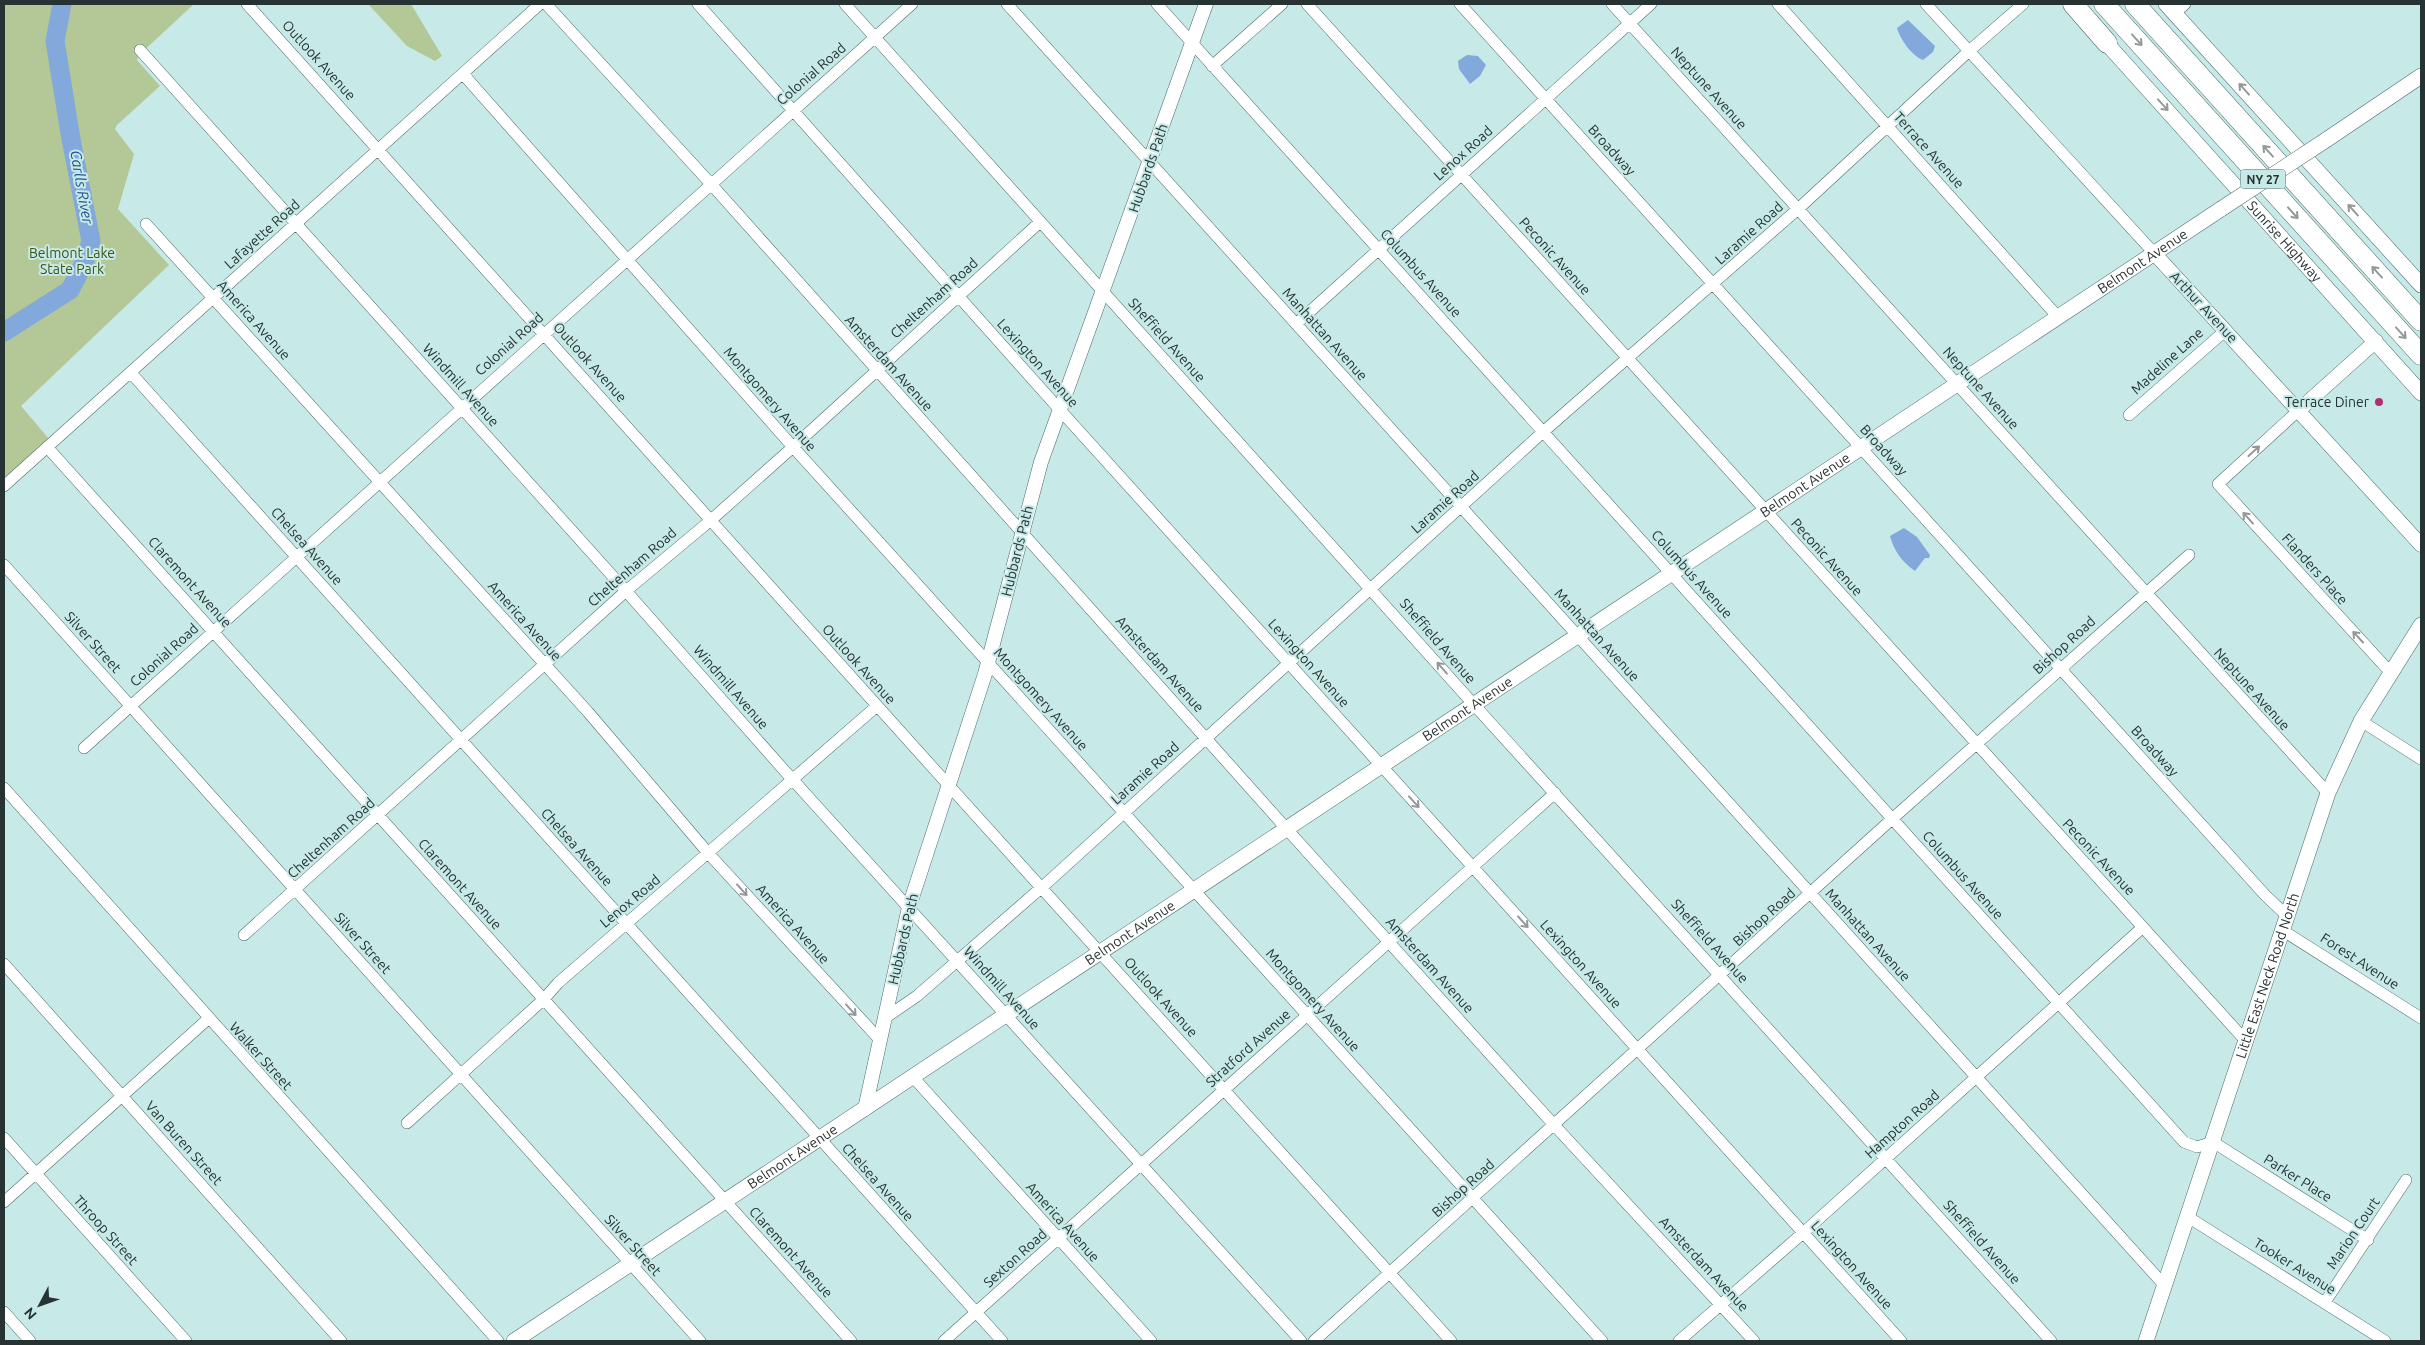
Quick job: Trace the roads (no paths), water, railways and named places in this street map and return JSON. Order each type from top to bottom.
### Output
[{"type":"highway","points":[[2073,4],[2107,42]]},
{"type":"highway","name":"Sunrise Highway","points":[[2104,4],[2421,355]]},
{"type":"highway","name":"NY 27","points":[[2135,4],[2421,321]]},
{"type":"main road","name":"Sunrise Highway","points":[[2066,4],[2107,42],[2421,393]]},
{"type":"main road","points":[[2175,7],[2419,279]]},
{"type":"main road","name":"Belmont Avenue","points":[[514,1341],[2421,76]]},
{"type":"main road","name":"Little East Neck Road North","points":[[2146,1341],[2213,1142],[2244,1040],[2328,793],[2362,721],[2421,625]]},
{"type":"street","name":"Outlook Avenue","points":[[247,4],[544,333],[876,706],[1451,1341]]},
{"type":"street","name":"Lafayette Road","points":[[4,486],[540,4]]},
{"type":"street","name":"Amsterdam Avenue","points":[[546,4],[711,184],[876,371],[1388,942],[1754,1341]]},
{"type":"street","name":"Lexington Avenue","points":[[698,4],[1060,410],[1901,1341]]},
{"type":"street","name":"Sheffield Avenue","points":[[845,4],[1554,793],[2051,1341]]},
{"type":"street","name":"Colonial Road","points":[[84,748],[627,258],[912,4]]},
{"type":"street","name":"Manhattan Avenue","points":[[1007,4],[2165,1286]]},
{"type":"street","name":"Columbus Avenue","points":[[1157,4],[2184,1142],[2197,1147],[2213,1142]]},
{"type":"street","name":"Hubbards Path","points":[[865,1108],[909,907],[988,662],[1034,483],[1206,4]]},
{"type":"street","points":[[1212,66],[1282,4]]},
{"type":"street","name":"Peconic Avenue","points":[[1307,4],[2244,1040]]},
{"type":"street","name":"Broadway","points":[[1460,4],[2265,895],[2284,922]]},
{"type":"street","name":"Neptune Avenue","points":[[1612,4],[1958,384],[2145,594],[2328,793]]},
{"type":"street","name":"Lenox Road","points":[[1296,324],[1651,4]]},
{"type":"street","name":"Terrace Avenue","points":[[1778,4],[2058,318]]},
{"type":"street","name":"Arthur Avenue","points":[[1926,4],[2421,545]]},
{"type":"street","name":"Laramie Road","points":[[885,1018],[909,1003],[958,962],[1290,664],[1543,432],[1713,285],[2023,4]]},
{"type":"street","name":"Windmill Avenue","points":[[140,50],[793,779],[1302,1341]]},
{"type":"street","name":"Montgomery Avenue","points":[[463,74],[793,447],[1602,1341]]},
{"type":"street","name":"Cheltenham Road","points":[[244,935],[626,591],[711,520],[793,447],[1040,222]]},
{"type":"street","name":"America Avenue","points":[[146,224],[588,712],[709,854],[880,1040]]},
{"type":"street","name":"Madeline Lane","points":[[2129,414],[2226,330]]},
{"type":"street","points":[[2299,410],[2376,341]]},
{"type":"street","name":"Chelsea Avenue","points":[[131,373],[818,1139],[1002,1341]]},
{"type":"street","name":"Flanders Place","points":[[2299,410],[2218,484],[2391,673]]},
{"type":"street","name":"Claremont Avenue","points":[[47,447],[214,630],[851,1341]]},
{"type":"street","name":"Bishop Road","points":[[1314,1341],[1555,1126],[1892,819],[2189,555]]},
{"type":"street","name":"Silver Street","points":[[4,565],[700,1341]]},
{"type":"street","name":"Lenox Road","points":[[407,1124],[544,999],[558,983],[709,854],[876,706]]},
{"type":"street","points":[[2362,721],[2421,759]]},
{"type":"street","name":"Walker Street","points":[[4,788],[208,1019],[498,1341]]},
{"type":"street","name":"Stratford Avenue","points":[[1141,1164],[1554,793]]},
{"type":"street","name":"Forest Avenue","points":[[2284,922],[2421,1018]]},
{"type":"street","name":"Hampton Road","points":[[1679,1341],[1803,1233],[2143,927]]},
{"type":"street","name":"Van Buren Street","points":[[4,964],[341,1341]]},
{"type":"street","points":[[4,1202],[208,1019]]},
{"type":"street","name":"America Avenue","points":[[914,1077],[1151,1341]]},
{"type":"street","name":"Throop Street","points":[[4,1138],[186,1341]]},
{"type":"street","name":"Parker Place","points":[[2213,1142],[2368,1240]]},
{"type":"street","name":"Sexton Road","points":[[976,1313],[1141,1164]]},
{"type":"street","name":"Marion Court","points":[[2324,1302],[2360,1248],[2368,1240],[2406,1180]]},
{"type":"street","name":"Tooker Avenue","points":[[2188,1217],[2385,1341]]},
{"type":"street","points":[[4,1312],[30,1341]]},
{"type":"street","points":[[944,1341],[976,1313]]},
{"type":"water","points":[[1908,20],[1935,46],[1933,52],[1923,60],[1911,51],[1897,28]]},
{"type":"water","points":[[1467,55],[1478,56],[1486,65],[1480,76],[1470,84],[1459,69],[1458,61]]},
{"type":"water","points":[[1904,528],[1917,537],[1930,555],[1929,558],[1925,558],[1915,571],[1899,556],[1890,536]]},
{"type":"waterway","name":"Carlls River","points":[[4,332],[70,290],[83,265],[91,241],[71,139],[55,41],[62,4]]},
{"type":"place","name":"Terrace Diner","points":[[2379,402]]},
{"type":"park label","name":"Belmont Lake State Park","points":[[72,262]]}]
